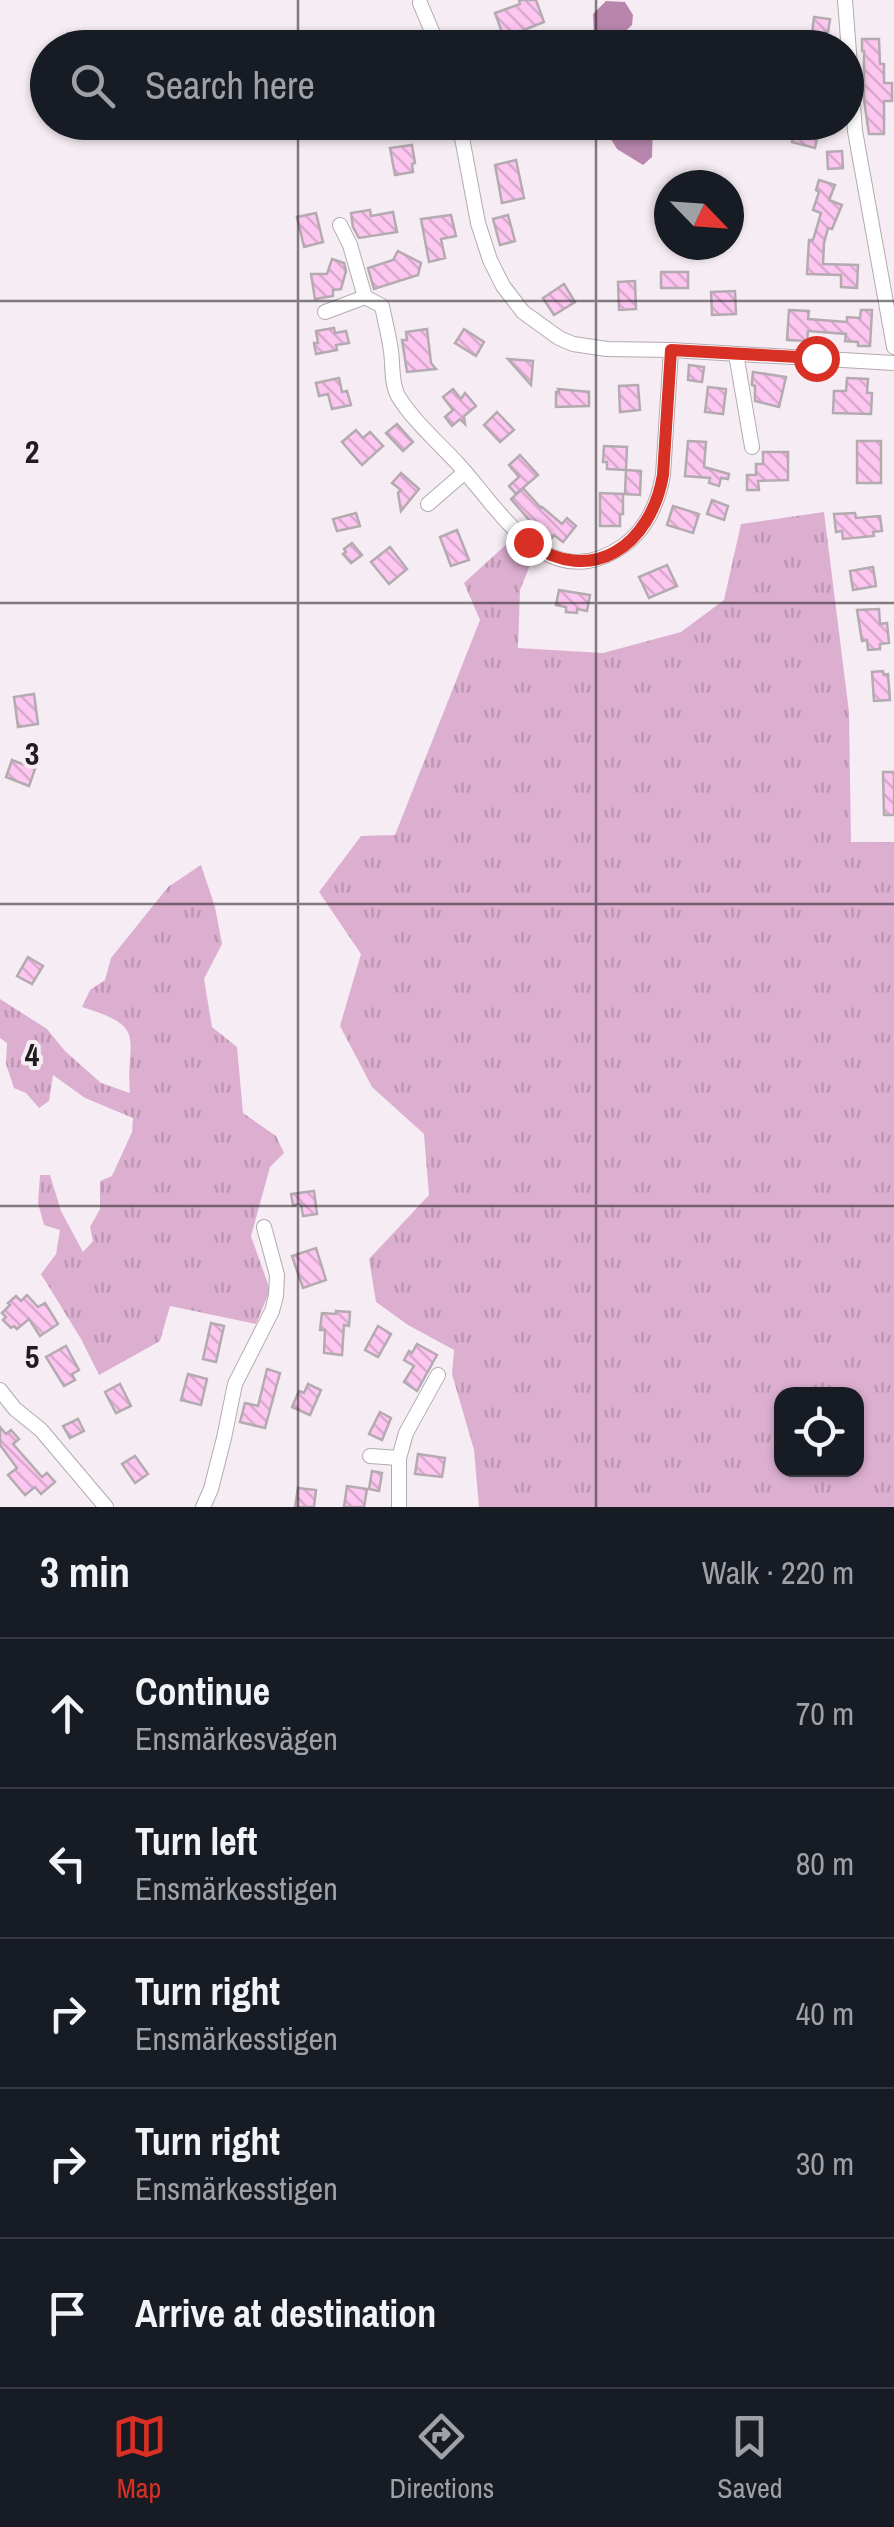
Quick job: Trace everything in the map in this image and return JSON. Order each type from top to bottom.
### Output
[{"type":"street","points":[[845,0],[847,30]]},
{"type":"street","points":[[420,3],[431,30]]},
{"type":"street","points":[[462,140],[478,223],[490,260],[523,312],[548,332],[573,344],[608,349],[894,363]]},
{"type":"street","points":[[858,140],[894,346]]},
{"type":"street","points":[[340,225],[365,298]]},
{"type":"street","points":[[325,312],[365,298],[382,306],[398,395],[515,530],[549,556],[569,562],[584,563],[617,550],[635,537],[648,520],[660,495],[663,475],[671,350]]},
{"type":"street","points":[[736,354],[752,446]]},
{"type":"street","points":[[428,504],[465,472]]},
{"type":"street","points":[[203,1507],[211,1489],[235,1384],[276,1296],[276,1275],[264,1227]]},
{"type":"street","points":[[400,1507],[399,1458],[406,1433],[438,1375]]},
{"type":"street","points":[[0,1390],[106,1507]]},
{"type":"street","points":[[370,1456],[399,1458]]},
{"type":"green space","points":[[824,512],[849,712],[851,842],[894,842],[894,1507],[479,1507],[474,1450],[452,1374],[454,1350],[376,1302],[369,1259],[429,1195],[424,1134],[372,1087],[340,1026],[361,954],[319,892],[361,836],[395,835],[480,620],[464,583],[511,540],[533,558],[520,590],[518,648],[603,653],[681,632],[724,600],[741,524]]},
{"type":"green space","points":[[201,865],[222,944],[204,979],[212,1027],[237,1047],[243,1113],[276,1136],[284,1153],[270,1167],[251,1236],[270,1290],[256,1324],[170,1306],[160,1341],[99,1375],[41,1274],[56,1254],[60,1230],[44,1225],[38,1203],[40,1175],[50,1175],[61,1211],[83,1252],[93,1241],[90,1227],[100,1209],[100,1181],[112,1176],[132,1132],[133,1118],[85,1098],[53,1075],[49,1101],[39,1108],[26,1093],[14,1088],[6,1064],[7,1043],[0,1038],[0,999],[47,1029],[101,1083],[130,1093],[131,1047],[126,1029],[103,1014],[82,1007],[90,990],[105,980],[111,958],[168,887]]},
{"type":"shaded area","points":[[606,1],[625,2],[633,15],[632,25],[627,30],[594,30],[593,14]]},
{"type":"shaded area","points":[[611,140],[652,140],[652,157],[643,165],[617,149]]},
{"type":"building","points":[[519,0],[536,0],[544,22],[524,30],[501,30],[495,13],[520,4]]},
{"type":"building","points":[[814,17],[830,19],[828,30],[812,30]]},
{"type":"building","points":[[864,39],[879,39],[884,83],[892,83],[892,101],[884,101],[884,134],[869,134],[864,100]]},
{"type":"building","points":[[792,140],[817,140],[815,148]]},
{"type":"building","points":[[412,145],[413,172],[395,175],[390,148]]},
{"type":"building","points":[[842,151],[843,168],[828,169],[827,152]]},
{"type":"building","points":[[516,160],[524,198],[502,203],[495,165]]},
{"type":"building","points":[[819,180],[835,185],[829,200],[842,205],[832,229],[828,228],[823,264],[858,265],[857,288],[841,287],[841,275],[807,274],[809,240],[813,240],[821,213],[813,210]]},
{"type":"building","points":[[370,210],[371,216],[393,212],[397,232],[359,238],[351,213]]},
{"type":"building","points":[[316,213],[323,242],[304,247],[297,217]]},
{"type":"building","points":[[451,215],[456,236],[441,239],[445,258],[429,262],[421,219]]},
{"type":"building","points":[[508,215],[515,241],[500,245],[493,219]]},
{"type":"building","points":[[398,251],[421,263],[418,275],[374,289],[368,268],[393,260]]},
{"type":"building","points":[[332,259],[344,263],[341,289],[333,290],[333,296],[315,299],[311,274],[327,274]]},
{"type":"building","points":[[661,272],[688,272],[688,288],[661,288]]},
{"type":"building","points":[[635,281],[636,309],[619,310],[618,282]]},
{"type":"building","points":[[564,284],[575,302],[554,315],[543,298]]},
{"type":"building","points":[[735,291],[736,314],[712,315],[711,292]]},
{"type":"building","points":[[789,310],[809,311],[808,319],[847,322],[847,317],[860,318],[861,310],[872,310],[870,346],[845,341],[846,334],[808,331],[807,341],[787,340]]},
{"type":"building","points":[[334,328],[335,333],[346,331],[349,343],[316,354],[316,331]]},
{"type":"building","points":[[427,329],[431,363],[436,369],[407,372],[402,340],[407,340],[406,332]]},
{"type":"building","points":[[464,329],[484,342],[476,356],[455,343]]},
{"type":"building","points":[[508,359],[533,361],[531,385]]},
{"type":"building","points":[[689,365],[704,367],[702,382],[688,380]]},
{"type":"building","points":[[753,372],[786,377],[779,407],[755,401]]},
{"type":"building","points":[[339,378],[351,405],[332,409],[328,394],[319,396],[316,383]]},
{"type":"building","points":[[847,378],[868,379],[871,414],[833,413],[834,391],[846,391]]},
{"type":"building","points":[[638,385],[640,410],[620,412],[619,386]]},
{"type":"building","points":[[708,387],[726,389],[723,414],[705,412]]},
{"type":"building","points":[[453,389],[461,399],[465,393],[476,406],[464,416],[465,424],[460,419],[452,426],[445,417],[453,410],[443,397]]},
{"type":"building","points":[[558,389],[589,392],[589,406],[556,407]]},
{"type":"building","points":[[497,412],[514,430],[500,442],[484,425]]},
{"type":"building","points":[[397,424],[413,442],[403,451],[386,433]]},
{"type":"building","points":[[356,430],[363,438],[370,432],[383,446],[362,465],[342,442]]},
{"type":"building","points":[[688,441],[706,442],[704,467],[729,474],[728,479],[721,478],[719,486],[709,483],[710,478],[685,476]]},
{"type":"building","points":[[857,441],[881,441],[881,483],[857,483]]},
{"type":"building","points":[[604,446],[627,447],[626,470],[607,469],[607,462],[603,462]]},
{"type":"building","points":[[763,452],[788,452],[788,480],[758,481],[759,490],[747,490],[747,475],[756,475],[756,464],[763,464]]},
{"type":"building","points":[[520,455],[538,475],[516,494],[509,486],[519,477],[509,465]]},
{"type":"building","points":[[626,470],[641,471],[640,495],[625,494]]},
{"type":"building","points":[[401,473],[419,489],[401,511],[401,490],[392,483]]},
{"type":"building","points":[[523,488],[562,524],[567,518],[576,526],[563,542],[554,535],[551,539],[511,499]]},
{"type":"building","points":[[600,493],[623,494],[620,526],[600,526]]},
{"type":"building","points":[[712,500],[728,506],[724,520],[707,514]]},
{"type":"building","points":[[673,506],[699,514],[693,533],[667,525]]},
{"type":"building","points":[[356,513],[360,526],[337,531],[333,519]]},
{"type":"building","points":[[855,513],[856,518],[880,516],[882,531],[873,532],[874,536],[843,539],[842,531],[836,532],[834,514]]},
{"type":"building","points":[[457,530],[469,560],[451,566],[440,537]]},
{"type":"building","points":[[352,543],[362,555],[351,563],[343,554]]},
{"type":"building","points":[[390,547],[407,569],[389,584],[371,562]]},
{"type":"building","points":[[667,565],[677,586],[649,598],[639,577]]},
{"type":"building","points":[[873,567],[876,586],[853,590],[850,571]]},
{"type":"building","points":[[559,590],[590,595],[587,611],[566,612],[566,607],[556,605]]},
{"type":"building","points":[[879,609],[880,624],[887,623],[889,643],[868,650],[867,640],[862,641],[857,610]]},
{"type":"building","points":[[872,672],[888,674],[890,700],[874,701]]},
{"type":"building","points":[[34,694],[38,724],[18,727],[14,697]]},
{"type":"building","points":[[12,760],[35,769],[29,786],[6,777]]},
{"type":"building","points":[[883,772],[894,772],[894,815],[884,815]]},
{"type":"building","points":[[28,957],[43,966],[32,984],[17,976]]},
{"type":"building","points":[[314,1191],[317,1214],[303,1216],[301,1204],[293,1205],[291,1194]]},
{"type":"building","points":[[316,1248],[326,1280],[303,1288],[292,1256]]},
{"type":"building","points":[[27,1295],[38,1307],[45,1303],[58,1324],[40,1336],[29,1319],[17,1329],[3,1320],[8,1303],[16,1296],[21,1301]]},
{"type":"building","points":[[350,1312],[349,1326],[344,1325],[342,1355],[324,1353],[325,1330],[320,1330],[322,1313]]},
{"type":"building","points":[[211,1323],[224,1326],[216,1362],[203,1359]]},
{"type":"building","points":[[378,1326],[391,1334],[378,1357],[365,1350]]},
{"type":"building","points":[[417,1344],[437,1355],[417,1391],[404,1382],[414,1366],[404,1360]]},
{"type":"building","points":[[66,1346],[79,1370],[72,1374],[75,1380],[64,1386],[46,1357]]},
{"type":"building","points":[[267,1369],[280,1373],[265,1428],[240,1422],[245,1403],[258,1406]]},
{"type":"building","points":[[188,1374],[207,1379],[201,1405],[181,1400]]},
{"type":"building","points":[[120,1384],[131,1406],[116,1413],[105,1392]]},
{"type":"building","points":[[308,1384],[321,1390],[310,1415],[292,1407],[299,1391],[304,1393]]},
{"type":"building","points":[[380,1412],[391,1418],[382,1440],[369,1434]]},
{"type":"building","points":[[78,1419],[84,1431],[70,1438],[63,1426]]},
{"type":"building","points":[[0,1427],[6,1434],[11,1430],[19,1439],[13,1444],[42,1477],[47,1473],[55,1482],[41,1494],[35,1487],[25,1495],[8,1475],[17,1468],[0,1445]]},
{"type":"building","points":[[418,1454],[445,1458],[442,1477],[415,1474]]},
{"type":"building","points":[[135,1456],[148,1474],[135,1483],[122,1464]]},
{"type":"building","points":[[372,1471],[382,1473],[379,1491],[369,1489]]},
{"type":"building","points":[[347,1486],[367,1489],[364,1507],[344,1507]]},
{"type":"building","points":[[298,1488],[316,1490],[314,1507],[295,1507]]},
{"type":"route","points":[[528,542],[555,558],[584,563],[626,544],[648,520],[660,495],[663,475],[671,350],[816,358]]}]
